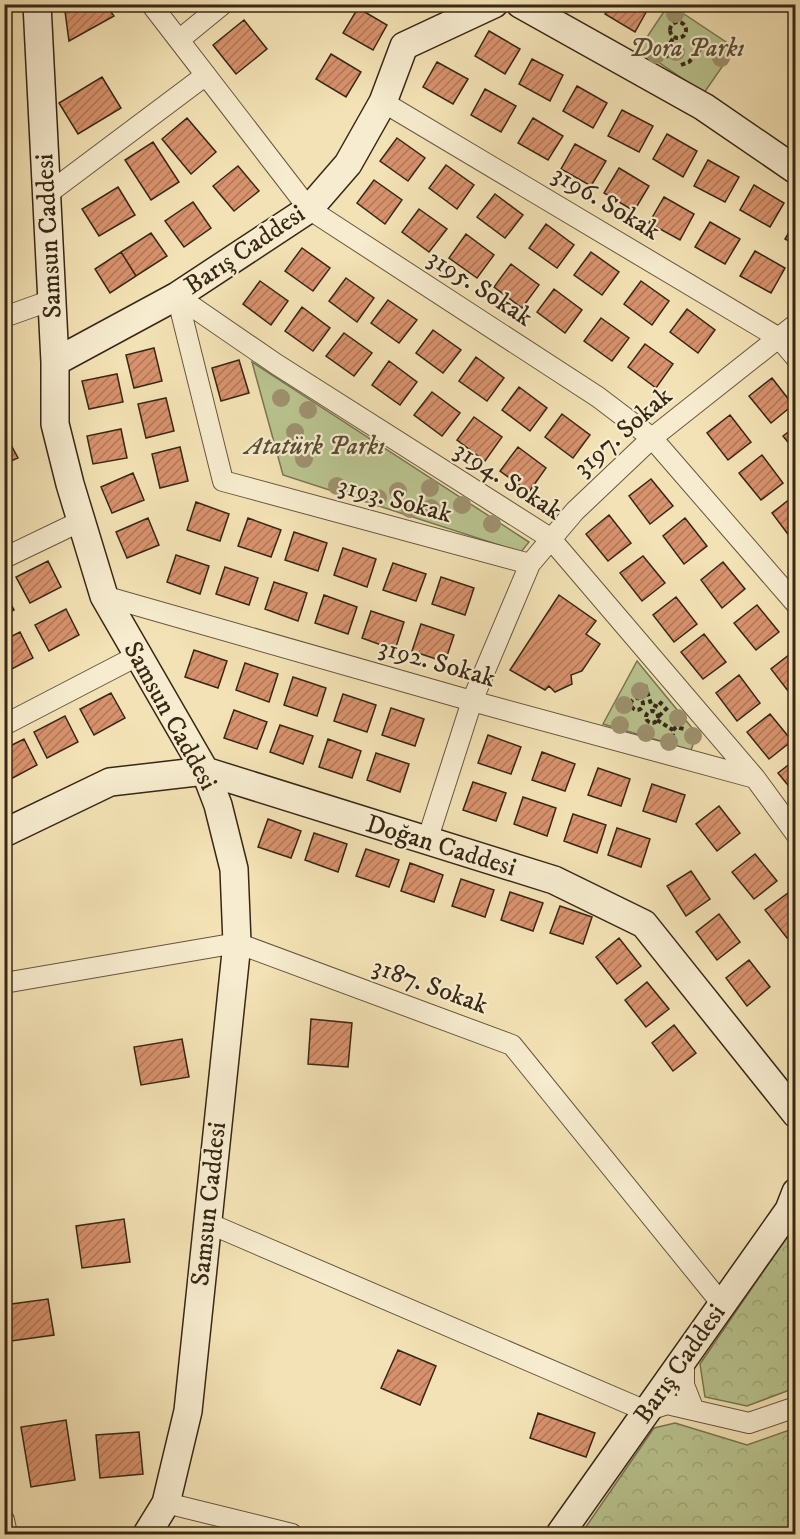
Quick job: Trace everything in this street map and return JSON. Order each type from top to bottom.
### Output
[{"type":"street","name":"Samsun Caddesi","points":[[37,4],[55,362],[55,424],[104,596],[205,771],[218,805],[234,869],[237,944],[188,1411],[166,1503],[147,1534]]},
{"type":"street","name":"3195. Sokak","points":[[151,4],[309,209],[598,398],[652,438],[795,604]]},
{"type":"street","points":[[179,40],[223,4]]},
{"type":"street","name":"Barış Caddesi","points":[[55,362],[177,296],[309,209],[348,164],[383,102],[404,46],[494,4]]},
{"type":"street","points":[[520,4],[704,107],[795,170]]},
{"type":"street","points":[[46,195],[206,75]]},
{"type":"street","name":"3196. Sokak","points":[[383,102],[779,338],[795,358]]},
{"type":"street","name":"3194. Sokak","points":[[177,296],[276,364],[550,538],[755,778],[795,834]]},
{"type":"street","name":"3193. Sokak","points":[[177,296],[224,481],[530,564]]},
{"type":"street","points":[[4,317],[52,300]]},
{"type":"street","name":"3197. Sokak","points":[[427,841],[472,701],[530,564],[550,538],[652,438],[795,324]]},
{"type":"street","points":[[4,558],[81,520]]},
{"type":"street","name":"3192. Sokak","points":[[104,596],[472,701],[755,778]]},
{"type":"street","points":[[4,725],[137,656]]},
{"type":"street","name":"Doğan Caddesi","points":[[4,833],[110,782],[205,771],[554,880],[644,924],[795,1114]]},
{"type":"street","name":"3187. Sokak","points":[[4,983],[237,944],[512,1045],[722,1304]]},
{"type":"street","name":"Barış Caddesi","points":[[560,1534],[789,1210],[795,1192]]},
{"type":"street","points":[[208,1223],[646,1411],[667,1404],[693,1408],[749,1423],[795,1407]]},
{"type":"street","points":[[684,1358],[684,1385],[693,1408]]},
{"type":"street","points":[[166,1503],[292,1534]]},
{"type":"street","points":[[4,1520],[7,1534]]},
{"type":"path","points":[[673,24],[682,24],[686,32],[679,38],[674,37],[670,29],[673,24]]},
{"type":"path","points":[[661,59],[674,37]]},
{"type":"path","points":[[661,59],[686,64],[702,47]]},
{"type":"path","points":[[661,59],[671,51],[680,49]]},
{"type":"path","points":[[645,683],[652,697],[652,709]]},
{"type":"path","points":[[652,697],[643,705],[652,709],[658,716],[657,720]]},
{"type":"path","points":[[652,697],[663,700],[662,704],[646,714],[647,721],[654,723],[657,720]]},
{"type":"path","points":[[657,720],[673,730]]},
{"type":"green space","name":"Dora Parkı","points":[[669,4],[735,48],[704,93],[639,49]]},
{"type":"green space","name":"Atatürk Parkı","points":[[252,362],[529,542],[521,552],[283,475]]},
{"type":"green space","points":[[637,661],[697,734],[691,750],[603,724]]},
{"type":"green space","points":[[795,1225],[795,1388],[747,1406],[705,1397],[700,1364]]},
{"type":"green space","points":[[675,1423],[747,1445],[795,1428],[795,1534],[581,1534],[654,1428]]},
{"type":"building","points":[[64,4],[105,4],[114,16],[69,41]]},
{"type":"building","points":[[611,4],[646,4],[649,7],[635,32],[605,14]]},
{"type":"building","points":[[358,8],[387,25],[373,50],[343,33]]},
{"type":"building","points":[[244,20],[267,49],[236,74],[213,45]]},
{"type":"building","points":[[489,31],[520,49],[505,74],[475,56]]},
{"type":"building","points":[[331,54],[361,72],[346,97],[316,79]]},
{"type":"building","points":[[532,59],[563,75],[550,101],[519,84]]},
{"type":"building","points":[[437,62],[468,79],[453,104],[423,87]]},
{"type":"building","points":[[102,77],[121,108],[78,134],[59,103]]},
{"type":"building","points":[[577,86],[607,103],[593,128],[563,111]]},
{"type":"building","points":[[485,89],[516,106],[501,132],[471,115]]},
{"type":"building","points":[[622,110],[653,126],[639,152],[608,136]]},
{"type":"building","points":[[187,118],[216,152],[191,174],[162,139]]},
{"type":"building","points":[[533,118],[563,136],[548,160],[518,143]]},
{"type":"building","points":[[667,134],[697,151],[683,177],[653,159]]},
{"type":"building","points":[[397,138],[425,158],[408,181],[380,161]]},
{"type":"building","points":[[153,142],[179,182],[151,200],[125,160]]},
{"type":"building","points":[[575,144],[606,161],[591,186],[561,169]]},
{"type":"building","points":[[708,160],[739,177],[725,202],[694,186]]},
{"type":"building","points":[[446,165],[474,185],[457,209],[429,188]]},
{"type":"building","points":[[238,166],[259,191],[234,211],[213,186]]},
{"type":"building","points":[[619,168],[649,186],[634,211],[604,193]]},
{"type":"building","points":[[374,180],[402,200],[385,224],[357,203]]},
{"type":"building","points":[[754,185],[784,203],[770,227],[740,210]]},
{"type":"building","points":[[118,187],[135,215],[99,236],[82,209]]},
{"type":"building","points":[[495,194],[523,215],[505,238],[477,217]]},
{"type":"building","points":[[664,197],[694,214],[680,240],[649,223]]},
{"type":"building","points":[[193,202],[211,228],[184,247],[165,221]]},
{"type":"building","points":[[419,209],[447,229],[429,252],[402,232]]},
{"type":"building","points":[[796,221],[796,245],[785,239]]},
{"type":"building","points":[[710,222],[740,239],[725,264],[695,247]]},
{"type":"building","points":[[546,224],[574,245],[557,268],[529,248]]},
{"type":"building","points":[[151,233],[167,256],[136,276],[121,252]]},
{"type":"building","points":[[466,234],[494,255],[477,278],[449,258]]},
{"type":"building","points":[[302,248],[330,268],[313,291],[285,271]]},
{"type":"building","points":[[755,251],[785,268],[771,293],[740,276]]},
{"type":"building","points":[[121,252],[136,276],[110,293],[95,269]]},
{"type":"building","points":[[591,252],[619,272],[602,295],[574,275]]},
{"type":"building","points":[[511,264],[539,285],[522,308],[494,287]]},
{"type":"building","points":[[346,278],[374,298],[357,322],[329,301]]},
{"type":"building","points":[[260,281],[288,301],[271,325],[243,304]]},
{"type":"building","points":[[641,281],[669,301],[652,325],[624,304]]},
{"type":"building","points":[[554,289],[582,310],[565,333],[537,312]]},
{"type":"building","points":[[388,300],[417,320],[399,343],[371,323]]},
{"type":"building","points":[[302,307],[330,328],[313,351],[285,331]]},
{"type":"building","points":[[687,309],[715,330],[698,353],[670,332]]},
{"type":"building","points":[[601,318],[629,338],[612,361],[584,341]]},
{"type":"building","points":[[433,330],[461,350],[443,373],[416,353]]},
{"type":"building","points":[[344,333],[372,353],[354,376],[326,356]]},
{"type":"building","points":[[645,344],[673,364],[656,388],[628,367]]},
{"type":"building","points":[[154,348],[162,381],[134,388],[126,355]]},
{"type":"building","points":[[476,357],[504,378],[487,401],[459,381]]},
{"type":"building","points":[[239,360],[249,393],[221,401],[212,368]]},
{"type":"building","points":[[389,361],[417,382],[400,405],[372,385]]},
{"type":"building","points":[[117,374],[123,402],[89,409],[82,381]]},
{"type":"building","points":[[772,378],[793,405],[771,423],[749,396]]},
{"type":"building","points":[[519,387],[547,408],[530,431],[502,410]]},
{"type":"building","points":[[432,392],[460,413],[442,436],[414,415]]},
{"type":"building","points":[[166,398],[174,431],[146,438],[138,404]]},
{"type":"building","points":[[562,414],[590,435],[573,458],[545,437]]},
{"type":"building","points":[[730,415],[751,442],[728,460],[707,433]]},
{"type":"building","points":[[474,417],[502,437],[485,461],[457,440]]},
{"type":"building","points":[[796,426],[796,452],[783,436]]},
{"type":"building","points":[[121,429],[127,458],[93,464],[87,436]]},
{"type":"building","points":[[4,432],[18,458],[4,464]]},
{"type":"building","points":[[180,447],[188,481],[160,488],[152,454]]},
{"type":"building","points":[[518,447],[546,468],[529,492],[500,471]]},
{"type":"building","points":[[762,455],[783,483],[761,500],[739,473]]},
{"type":"building","points":[[133,473],[144,500],[112,513],[101,487]]},
{"type":"building","points":[[651,479],[673,506],[650,524],[629,496]]},
{"type":"building","points":[[795,495],[796,539],[793,541],[772,513]]},
{"type":"building","points":[[196,502],[229,514],[220,541],[187,530]]},
{"type":"building","points":[[609,515],[631,543],[608,561],[586,534]]},
{"type":"building","points":[[148,518],[159,545],[127,558],[116,532]]},
{"type":"building","points":[[248,518],[281,530],[271,557],[238,546]]},
{"type":"building","points":[[685,518],[707,546],[684,564],[663,536]]},
{"type":"building","points":[[294,532],[327,543],[318,571],[285,560]]},
{"type":"building","points":[[343,548],[376,559],[367,587],[334,575]]},
{"type":"building","points":[[176,555],[209,566],[200,594],[167,582]]},
{"type":"building","points":[[643,556],[665,583],[642,601],[620,573]]},
{"type":"building","points":[[48,561],[61,587],[30,603],[16,577]]},
{"type":"building","points":[[723,562],[745,589],[722,608],[701,580]]},
{"type":"building","points":[[393,563],[426,574],[416,601],[383,590]]},
{"type":"building","points":[[225,567],[258,578],[249,605],[216,594]]},
{"type":"building","points":[[441,577],[474,588],[465,615],[432,604]]},
{"type":"building","points":[[274,582],[307,593],[298,621],[265,609]]},
{"type":"building","points":[[4,591],[14,610],[4,615]]},
{"type":"building","points":[[324,595],[357,607],[348,634],[315,623]]},
{"type":"building","points":[[559,595],[596,621],[586,634],[600,644],[582,671],[571,675],[572,684],[555,692],[549,686],[545,690],[510,670]]},
{"type":"building","points":[[676,597],[697,624],[674,642],[653,615]]},
{"type":"building","points":[[757,605],[779,632],[756,650],[734,623]]},
{"type":"building","points":[[66,609],[79,635],[49,651],[35,625]]},
{"type":"building","points":[[371,611],[404,622],[395,650],[362,638]]},
{"type":"building","points":[[421,624],[454,635],[445,662],[412,651]]},
{"type":"building","points":[[20,632],[33,658],[4,673],[4,640]]},
{"type":"building","points":[[704,634],[726,662],[703,679],[681,652]]},
{"type":"building","points":[[194,650],[227,661],[218,688],[185,677]]},
{"type":"building","points":[[794,651],[796,694],[792,696],[771,669]]},
{"type":"building","points":[[245,663],[278,674],[269,702],[236,690]]},
{"type":"building","points":[[739,675],[760,703],[737,721],[716,693]]},
{"type":"building","points":[[293,677],[326,688],[317,716],[284,705]]},
{"type":"building","points":[[111,693],[125,718],[94,735],[80,709]]},
{"type":"building","points":[[343,694],[376,705],[367,732],[334,721]]},
{"type":"building","points":[[391,708],[424,719],[415,746],[382,735]]},
{"type":"building","points":[[234,710],[267,722],[257,749],[224,738]]},
{"type":"building","points":[[770,714],[792,741],[769,759],[747,732]]},
{"type":"building","points":[[65,716],[78,742],[47,758],[34,732]]},
{"type":"building","points":[[280,725],[313,736],[303,764],[270,752]]},
{"type":"building","points":[[488,735],[521,747],[511,774],[478,763]]},
{"type":"building","points":[[24,739],[37,765],[7,781],[4,749]]},
{"type":"building","points":[[328,739],[361,751],[352,778],[319,767]]},
{"type":"building","points":[[542,752],[575,764],[565,791],[532,780]]},
{"type":"building","points":[[376,753],[409,764],[400,792],[367,780]]},
{"type":"building","points":[[796,759],[796,795],[778,773]]},
{"type":"building","points":[[598,768],[630,779],[621,806],[588,795]]},
{"type":"building","points":[[473,782],[506,793],[496,821],[463,810]]},
{"type":"building","points":[[652,784],[685,795],[676,822],[643,811]]},
{"type":"building","points":[[523,797],[556,808],[547,836],[514,824]]},
{"type":"building","points":[[719,806],[740,833],[717,851],[696,824]]},
{"type":"building","points":[[573,814],[606,825],[597,853],[564,841]]},
{"type":"building","points":[[268,819],[301,831],[291,858],[258,847]]},
{"type":"building","points":[[617,828],[650,839],[641,867],[608,855]]},
{"type":"building","points":[[314,833],[347,844],[338,872],[305,860]]},
{"type":"building","points":[[366,849],[399,860],[389,887],[356,876]]},
{"type":"building","points":[[755,854],[777,881],[754,899],[732,872]]},
{"type":"building","points":[[410,863],[443,875],[434,902],[401,891]]},
{"type":"building","points":[[691,871],[710,899],[686,916],[667,886]]},
{"type":"building","points":[[461,879],[494,890],[485,917],[452,906]]},
{"type":"building","points":[[510,892],[543,903],[533,931],[501,920]]},
{"type":"building","points":[[788,893],[796,902],[796,931],[787,938],[765,910]]},
{"type":"building","points":[[560,906],[592,917],[583,944],[550,933]]},
{"type":"building","points":[[719,914],[740,942],[717,960],[696,932]]},
{"type":"building","points":[[619,938],[641,966],[617,984],[596,957]]},
{"type":"building","points":[[749,960],[770,987],[747,1006],[726,978]]},
{"type":"building","points":[[647,982],[669,1009],[646,1027],[625,1000]]},
{"type":"building","points":[[311,1019],[352,1023],[348,1067],[308,1064]]},
{"type":"building","points":[[674,1025],[696,1053],[673,1071],[652,1043]]},
{"type":"building","points":[[182,1039],[189,1077],[141,1085],[134,1047]]},
{"type":"building","points":[[124,1219],[130,1262],[82,1268],[76,1226]]},
{"type":"building","points":[[48,1299],[54,1335],[4,1342],[4,1305]]},
{"type":"building","points":[[398,1350],[436,1366],[420,1405],[381,1388]]},
{"type":"building","points":[[538,1413],[595,1433],[586,1457],[530,1438]]},
{"type":"building","points":[[66,1420],[75,1480],[31,1487],[21,1427]]},
{"type":"building","points":[[139,1432],[143,1474],[100,1478],[96,1435]]}]
